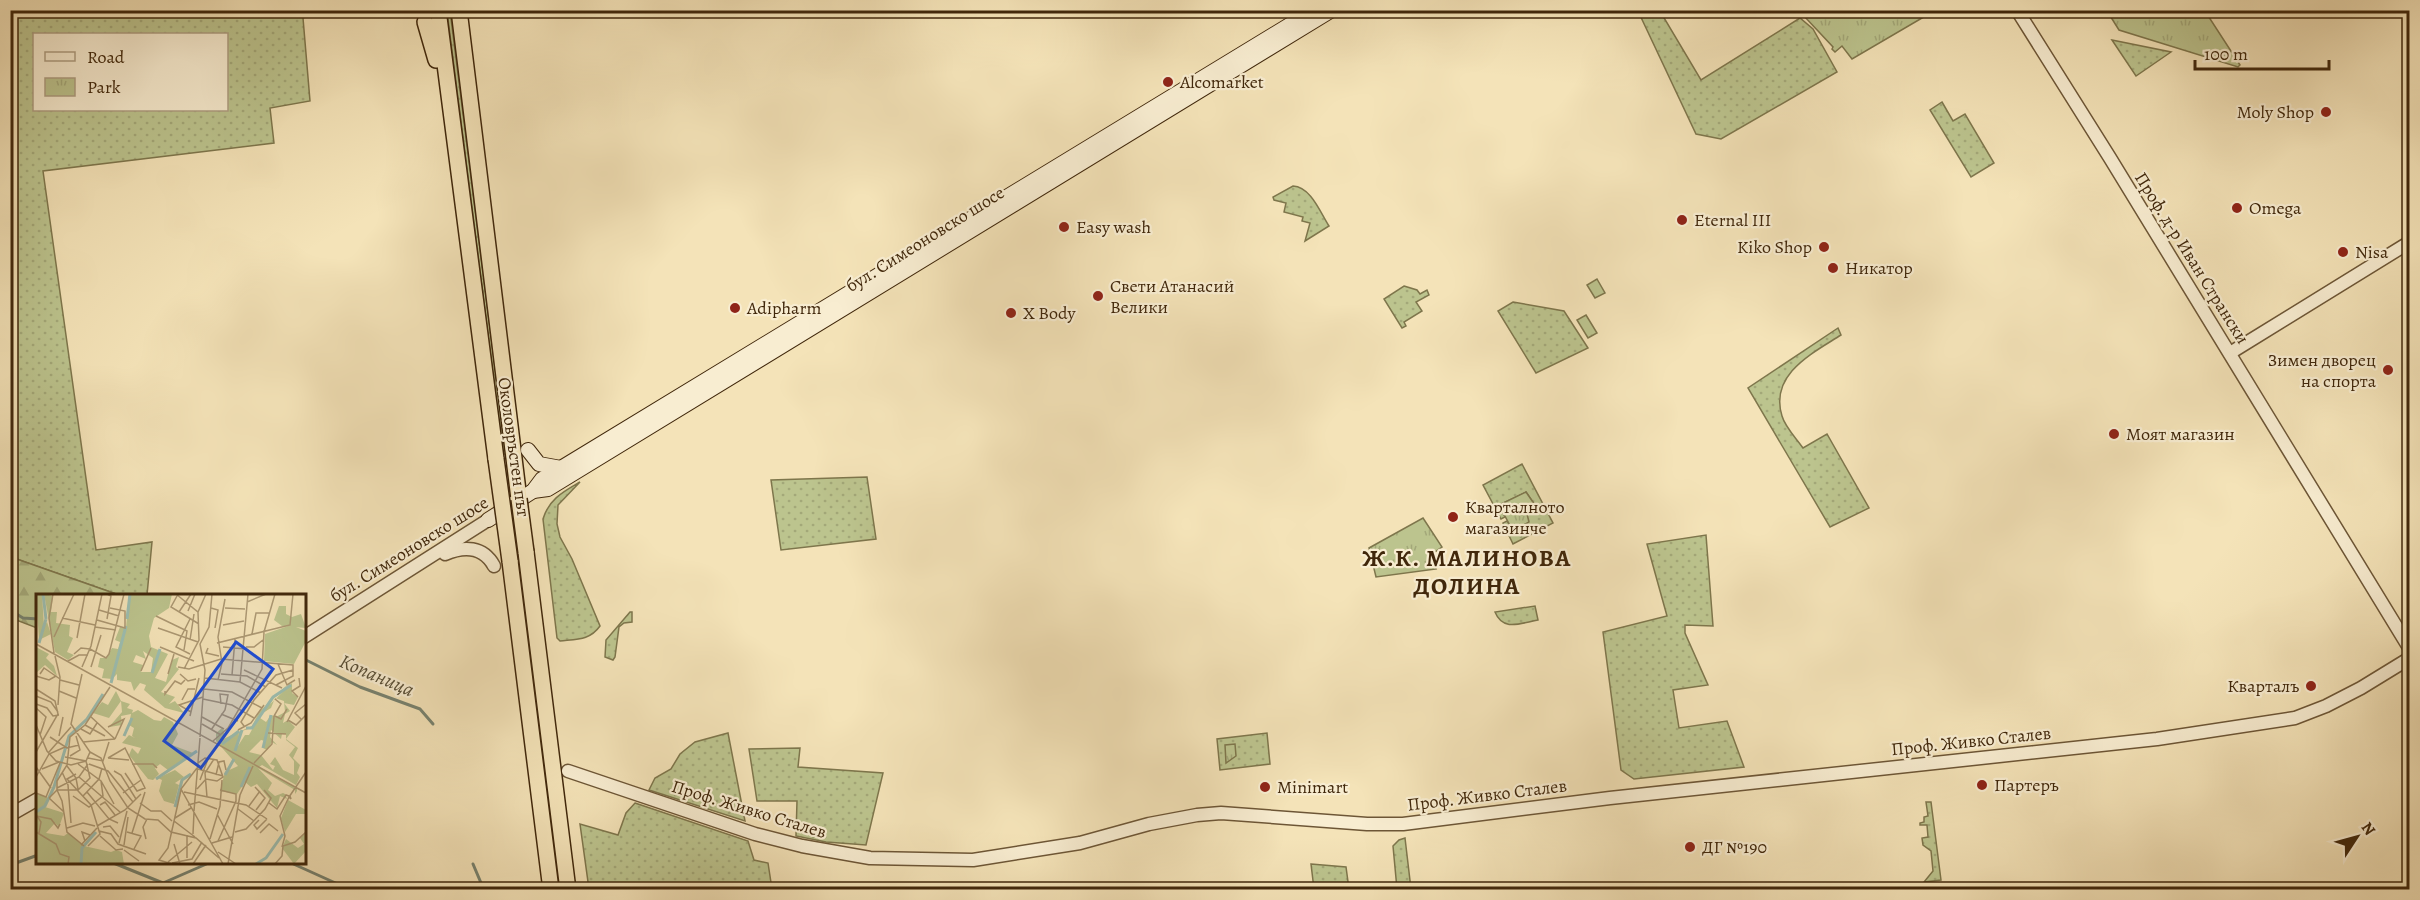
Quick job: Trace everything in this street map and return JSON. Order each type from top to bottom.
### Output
[{"type":"highway","name":"Околовръстен път","points":[[438,10],[510,561],[550,890]]},
{"type":"highway","name":"Околовръстен път","points":[[460,14],[521,451],[526,552],[568,890]]},
{"type":"highway","points":[[425,22],[450,114]]},
{"type":"main road","name":"бул. Симеоновско шосе","points":[[488,520],[533,491],[542,479],[1314,10]]},
{"type":"main road","name":"бул. Симеоновско шосе","points":[[533,491],[548,489],[568,477],[1332,10]]},
{"type":"main road","points":[[521,451],[539,464],[561,468]]},
{"type":"street","name":"Проф. д-р Иван Странски","points":[[2017,10],[2230,353],[2409,649]]},
{"type":"street","points":[[2230,353],[2409,242]]},
{"type":"street","name":"бул. Симеоновско шосе","points":[[306,636],[488,520]]},
{"type":"street","points":[[416,566],[447,552],[466,548],[486,555],[494,567]]},
{"type":"street","name":"Проф. Живко Сталев","points":[[568,771],[755,834],[802,846],[870,858],[973,860],[1080,843],[1149,824],[1197,815],[1221,813],[1367,825],[1403,824],[1610,798],[2157,739],[2295,718],[2352,693],[2409,658]]},
{"type":"street","points":[[10,815],[36,800]]},
{"type":"green space","points":[[1811,10],[1934,11],[1852,59],[1842,46],[1835,52],[1803,15]]},
{"type":"green space","points":[[11,11],[317,11],[303,18],[310,101],[270,108],[274,143],[43,171],[96,550],[152,542],[147,594],[116,594],[11,557]]},
{"type":"green space","points":[[447,11],[450,11],[506,454],[503,454]]},
{"type":"green space","points":[[1638,11],[1660,11],[1701,80],[1800,18],[1813,29],[1837,72],[1721,139],[1696,134]]},
{"type":"green space","points":[[2107,11],[2205,11],[2240,65],[2238,67],[2119,30]]},
{"type":"green space","points":[[2112,40],[2171,52],[2136,76]]},
{"type":"green space","points":[[1942,102],[1953,121],[1965,114],[1994,163],[1971,177],[1930,110]]},
{"type":"green space","points":[[1293,186],[1299,187],[1310,195],[1329,226],[1305,241],[1310,223],[1302,221],[1303,217],[1284,212],[1286,203],[1274,200],[1273,197]]},
{"type":"green space","points":[[1597,279],[1605,293],[1595,298],[1587,285]]},
{"type":"green space","points":[[1404,286],[1417,290],[1420,294],[1427,290],[1429,295],[1416,302],[1422,311],[1404,322],[1406,326],[1402,328],[1384,299]]},
{"type":"green space","points":[[1513,302],[1564,311],[1588,348],[1536,373],[1498,311]]},
{"type":"green space","points":[[1586,315],[1597,333],[1588,338],[1577,320]]},
{"type":"green space","points":[[1838,328],[1841,335],[1796,366],[1782,388],[1780,401],[1783,420],[1803,448],[1827,434],[1869,508],[1830,527],[1748,388]]},
{"type":"green space","points":[[1522,464],[1553,523],[1513,544],[1503,523],[1507,521],[1513,530],[1526,514],[1537,508],[1526,492],[1499,505],[1505,517],[1501,519],[1483,485]]},
{"type":"green space","points":[[867,477],[876,539],[781,550],[771,480]]},
{"type":"green space","points":[[580,482],[558,505],[557,524],[560,537],[572,559],[600,626],[588,636],[560,641],[557,638],[543,519],[553,501]]},
{"type":"green space","points":[[1526,492],[1537,508],[1527,514],[1529,522],[1513,531],[1499,505]]},
{"type":"green space","points":[[1423,518],[1442,547],[1428,557],[1436,569],[1376,577],[1369,548]]},
{"type":"green space","points":[[1706,535],[1713,626],[1685,625],[1685,633],[1708,685],[1673,690],[1679,728],[1727,721],[1744,767],[1634,779],[1621,770],[1603,632],[1667,616],[1647,544]]},
{"type":"green space","points":[[10,557],[116,594],[36,594],[36,628],[11,618]]},
{"type":"green space","points":[[518,558],[560,889],[557,889],[516,559]]},
{"type":"green space","points":[[1535,606],[1538,620],[1513,625],[1503,622],[1495,612]]},
{"type":"green space","points":[[632,612],[632,622],[624,623],[619,627],[615,657],[613,660],[605,657],[606,640]]},
{"type":"green space","points":[[728,733],[745,821],[649,790],[655,778],[671,769],[680,754],[695,742]]},
{"type":"green space","points":[[1267,733],[1270,764],[1220,770],[1217,739]]},
{"type":"green space","points":[[1235,744],[1236,756],[1226,763],[1225,745]]},
{"type":"green space","points":[[800,748],[798,767],[883,773],[866,845],[826,842],[796,836],[797,801],[757,801],[749,749]]},
{"type":"green space","points":[[1926,802],[1931,802],[1941,880],[1924,882],[1933,871],[1931,851],[1923,845],[1922,838],[1928,837],[1927,825],[1920,825],[1924,822],[1924,817],[1928,816]]},
{"type":"green space","points":[[635,803],[748,841],[754,860],[768,863],[772,889],[589,889],[580,824],[618,835],[626,813]]},
{"type":"green space","points":[[1405,838],[1411,889],[1397,889],[1393,846]]},
{"type":"green space","points":[[1311,864],[1346,867],[1349,889],[1314,889]]},
{"type":"waterway","name":"Копаница","points":[[10,610],[23,618],[36,619]]},
{"type":"waterway","name":"Копаница","points":[[306,660],[360,687],[420,709],[433,724]]},
{"type":"waterway","points":[[10,861],[16,863],[36,856]]},
{"type":"waterway","points":[[116,864],[163,883],[206,864]]},
{"type":"waterway","points":[[293,864],[351,890]]},
{"type":"waterway","name":"Копаница","points":[[473,864],[484,890]]},
{"type":"place","name":"Alcomarket","points":[[1168,82]]},
{"type":"place","name":"Moly Shop","points":[[2326,112]]},
{"type":"place","name":"Omega","points":[[2237,208]]},
{"type":"place","name":"Eternal III","points":[[1682,220]]},
{"type":"place","name":"Easy wash","points":[[1064,227]]},
{"type":"place","name":"Kiko Shop","points":[[1824,247]]},
{"type":"place","name":"Nisa","points":[[2343,252]]},
{"type":"place","name":"Никатор","points":[[1833,268]]},
{"type":"place","name":"Свети Атанасий Велики","points":[[1098,296]]},
{"type":"place","name":"Adipharm","points":[[735,308]]},
{"type":"place","name":"X Body","points":[[1011,313]]},
{"type":"place","name":"Зимен дворец на спорта","points":[[2388,370]]},
{"type":"place","name":"Моят магазин","points":[[2114,434]]},
{"type":"place","name":"Кварталното магазинче","points":[[1453,517]]},
{"type":"place","name":"Кварталъ","points":[[2311,686]]},
{"type":"place","name":"Партеръ","points":[[1982,785]]},
{"type":"place","name":"Minimart","points":[[1265,787]]},
{"type":"place","name":"ДГ №190","points":[[1690,847]]},
{"type":"district","name":"Ж.К. МАЛИНОВА ДОЛИНА","points":[[1467,572]]}]
